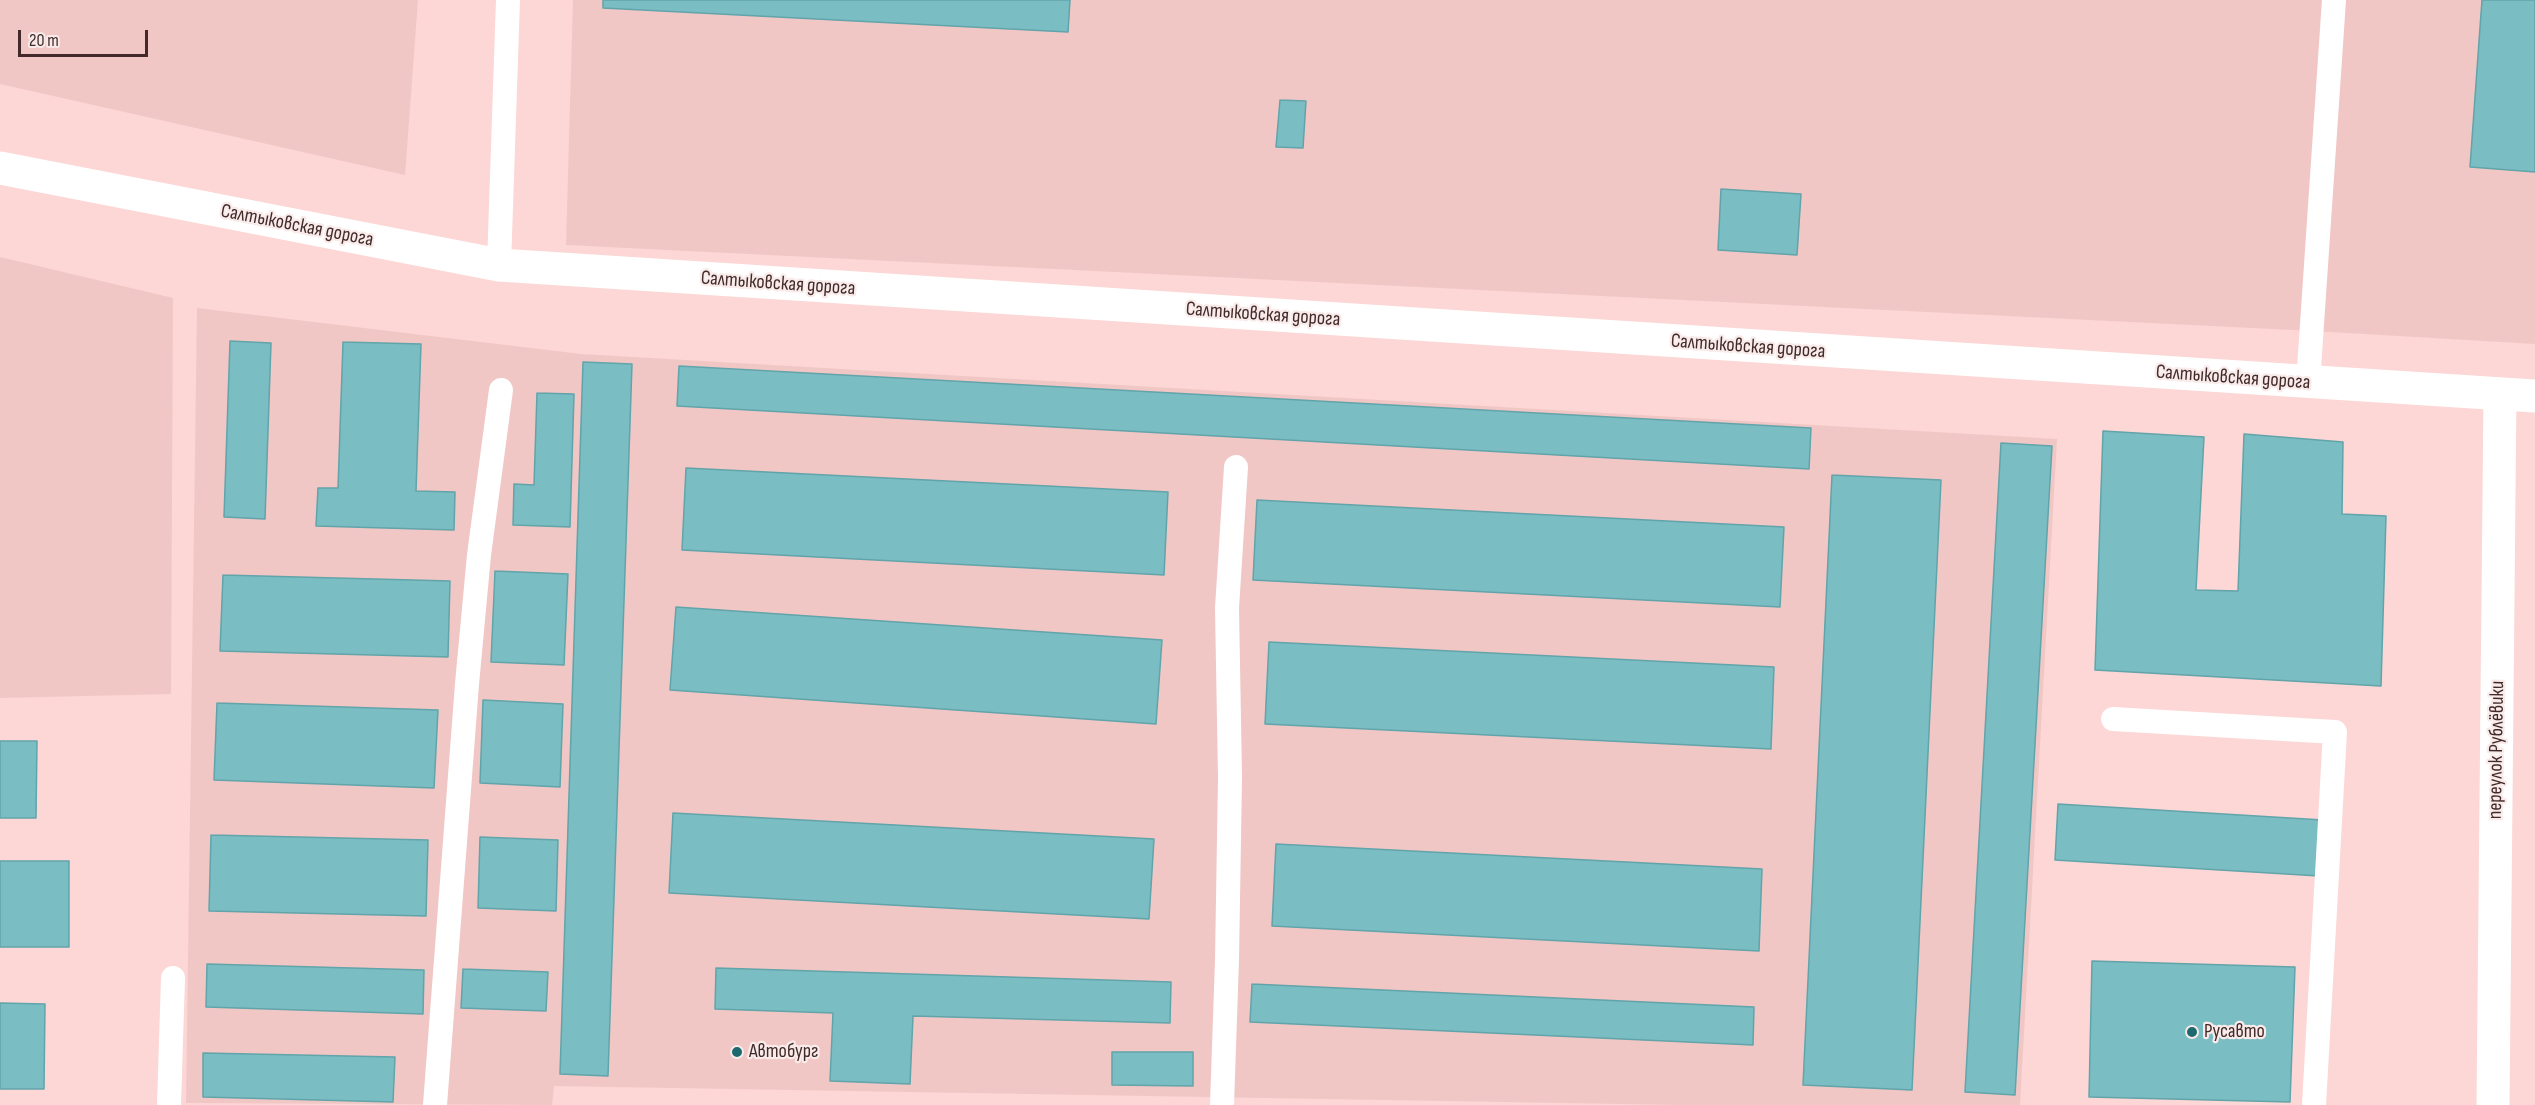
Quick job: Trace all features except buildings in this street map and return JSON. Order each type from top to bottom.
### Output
[{"type":"street","name":"Салтыковская дорога","points":[[0,168],[499,266],[2535,396]]},
{"type":"street","name":"переулок Рублёвики","points":[[2493,1105],[2500,394]]},
{"type":"lane","points":[[499,266],[508,0]]},
{"type":"lane","points":[[2308,383],[2334,0]]},
{"type":"lane","points":[[435,1105],[468,672],[479,555],[501,390]]},
{"type":"lane","points":[[1222,1105],[1230,777],[1227,608],[1236,467]]},
{"type":"lane","points":[[2113,719],[2335,732],[2314,1105]]},
{"type":"lane","points":[[169,1105],[173,978]]},
{"type":"shaded area","points":[[0,0],[418,0],[405,175],[0,84]]},
{"type":"shaded area","points":[[573,0],[2535,0],[2535,344],[2313,331],[566,245]]},
{"type":"shaded area","points":[[0,257],[173,298],[171,694],[0,698]]},
{"type":"shaded area","points":[[197,308],[581,354],[2057,439],[2020,1105],[1681,1105],[554,1086],[552,1105],[186,1103]]},
{"type":"place","name":"Русавто","points":[[2192,1032]]},
{"type":"place","name":"Автобург","points":[[737,1052]]}]
